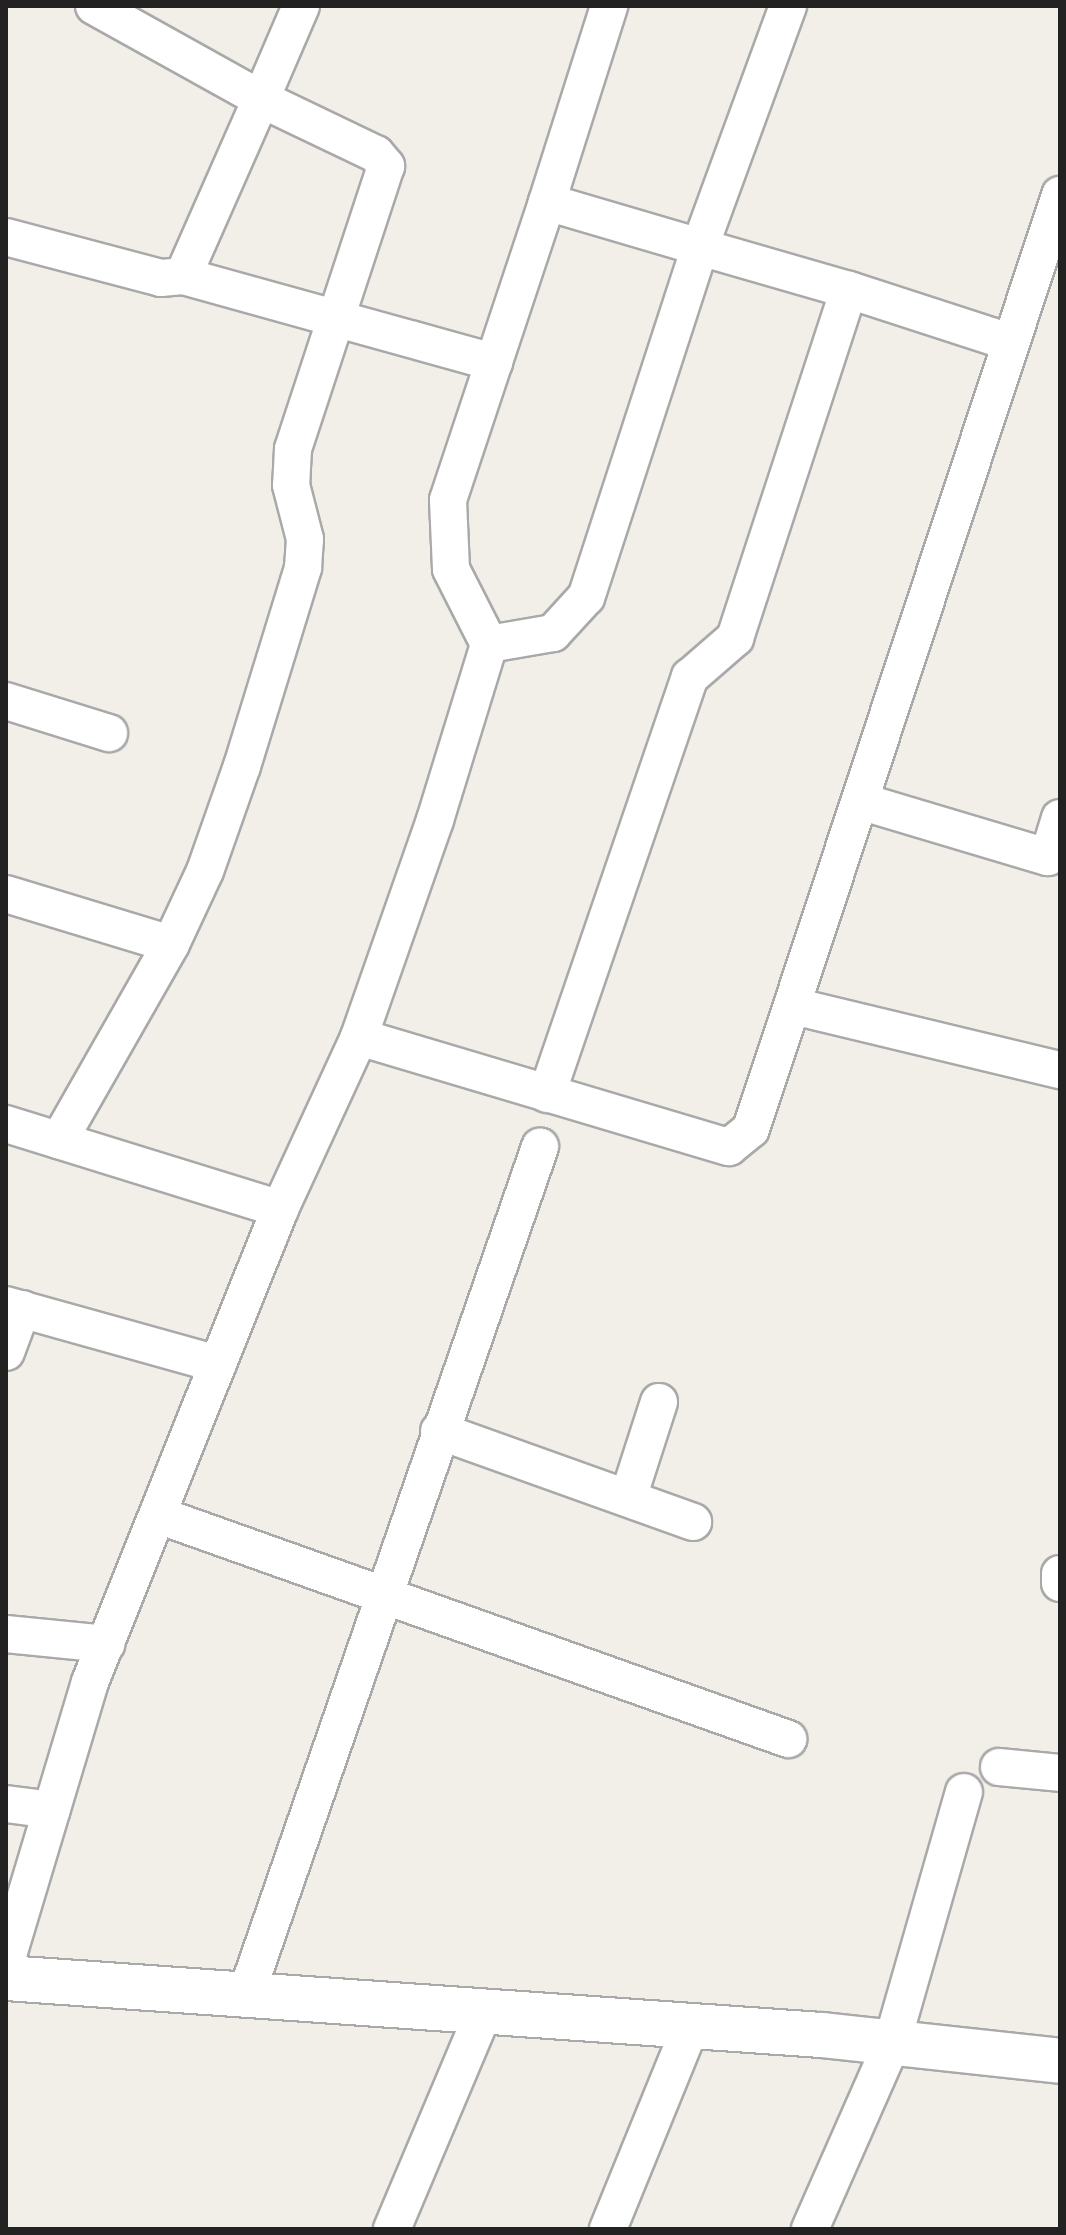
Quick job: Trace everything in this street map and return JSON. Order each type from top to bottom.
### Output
[{"type":"street","points":[[59,1140],[171,944],[205,871],[303,568],[305,539],[290,468],[334,318],[386,166],[376,154],[261,99],[94,6]]},
{"type":"street","points":[[183,276],[301,6]]},
{"type":"street","points":[[6,1962],[90,1682],[280,1209],[359,1037],[435,820],[489,644],[451,569],[448,500],[609,6]]},
{"type":"street","points":[[489,644],[553,633],[586,597],[700,247],[788,6]]},
{"type":"street","points":[[359,1037],[729,1147],[751,1129],[863,802],[1009,342],[1060,195]]},
{"type":"street","points":[[547,202],[849,290],[1009,342]]},
{"type":"street","points":[[6,237],[161,278],[183,276],[494,362]]},
{"type":"street","points":[[547,1094],[690,677],[735,638],[849,290]]},
{"type":"street","points":[[6,701],[109,733]]},
{"type":"street","points":[[863,802],[1054,859],[1060,818]]},
{"type":"street","points":[[6,894],[171,944]]},
{"type":"street","points":[[793,1006],[1060,1070]]},
{"type":"street","points":[[6,1124],[280,1209]]},
{"type":"street","points":[[246,1995],[381,1594],[540,1147]]},
{"type":"street","points":[[6,1352],[14,1307],[218,1364]]},
{"type":"street","points":[[628,1498],[659,1402]]},
{"type":"street","points":[[439,1431],[693,1522]]},
{"type":"street","points":[[158,1515],[788,1739]]},
{"type":"street","points":[[1060,1574],[1060,1583]]},
{"type":"street","points":[[6,1634],[107,1644]]},
{"type":"street","points":[[999,1767],[1060,1773]]},
{"type":"street","points":[[810,2229],[892,2043],[964,1792]]},
{"type":"street","points":[[6,1804],[52,1810]]},
{"type":"street","points":[[6,1978],[691,2026],[1060,2061]]},
{"type":"street","points":[[392,2229],[484,2011]]},
{"type":"street","points":[[608,2229],[691,2026]]}]
